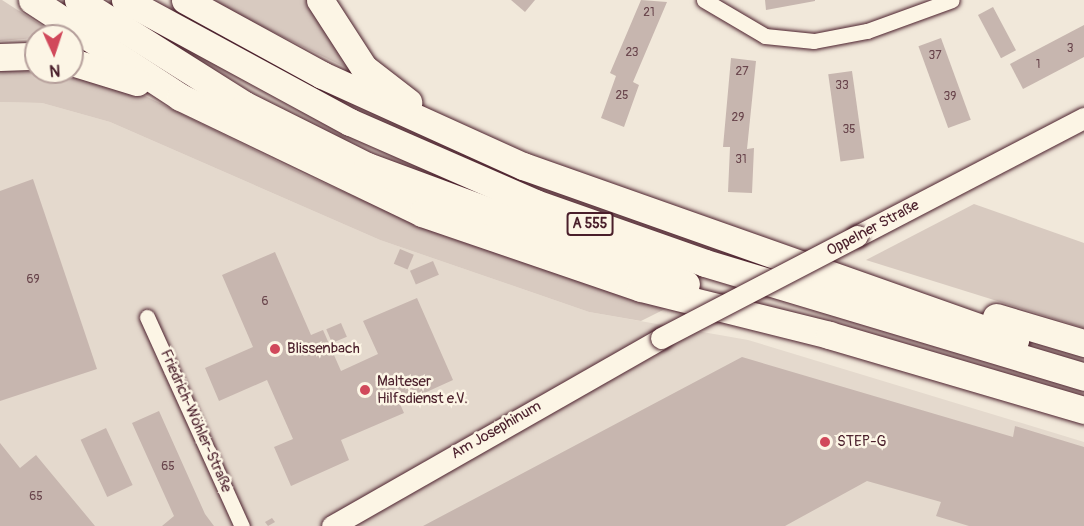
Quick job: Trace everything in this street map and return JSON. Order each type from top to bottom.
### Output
[{"type":"highway","points":[[32,0],[180,97],[313,165],[515,249],[641,288],[829,334]]},
{"type":"highway","name":"A 555","points":[[78,0],[245,105],[367,166],[829,334],[1084,410]]},
{"type":"highway","name":"A 555","points":[[125,0],[350,122],[535,203],[705,263],[1084,377]]},
{"type":"highway","points":[[185,0],[322,75],[523,166],[1084,364]]},
{"type":"highway","points":[[320,0],[364,68],[413,105],[450,123],[585,179],[822,264],[1084,343]]},
{"type":"highway","points":[[0,57],[24,56]]},
{"type":"highway","points":[[84,66],[180,97]]},
{"type":"street","points":[[704,0],[765,36],[814,41],[867,31],[952,0]]},
{"type":"street","name":"Oppelner Straße","points":[[661,338],[1084,118]]},
{"type":"street","name":"Friedrich-Wöhler-Straße","points":[[147,317],[242,526]]},
{"type":"street","name":"Am Josephinum","points":[[332,526],[661,338]]},
{"type":"shaded area","points":[[0,0],[39,24],[24,24],[24,39],[0,41]]},
{"type":"shaded area","points":[[214,0],[310,0],[355,72],[240,16]]},
{"type":"shaded area","points":[[0,64],[24,64],[24,84],[84,84],[84,77],[115,81],[303,174],[453,239],[669,307],[641,321],[589,312],[380,240],[110,122],[42,103],[0,102]]},
{"type":"shaded area","points":[[0,102],[42,103],[110,122],[380,240],[589,312],[748,340],[1084,442],[1084,526],[0,526]]},
{"type":"shaded area","points":[[974,204],[1084,243],[1084,328],[866,260]]},
{"type":"building","points":[[511,0],[535,0],[525,12]]},
{"type":"building","points":[[641,0],[667,2],[633,82],[639,85],[624,127],[601,118],[616,76],[610,73]]},
{"type":"building","points":[[765,0],[815,0],[815,1],[766,10]]},
{"type":"building","points":[[993,7],[1016,50],[1001,58],[978,15]]},
{"type":"building","points":[[1084,25],[1084,57],[1023,89],[1010,64]]},
{"type":"building","points":[[941,38],[971,120],[948,128],[918,46]]},
{"type":"building","points":[[731,58],[756,61],[747,149],[754,148],[752,193],[728,192],[730,147],[723,147]]},
{"type":"building","points":[[852,71],[864,158],[840,161],[828,74]]},
{"type":"building","points":[[33,179],[97,369],[0,401],[0,191]]},
{"type":"building","points":[[400,249],[414,255],[408,270],[394,264]]},
{"type":"building","points":[[275,252],[311,335],[323,330],[341,371],[378,354],[363,321],[417,298],[453,380],[400,404],[404,413],[341,440],[349,460],[291,486],[274,447],[293,439],[267,380],[219,401],[205,368],[253,347],[222,275]]},
{"type":"building","points":[[433,261],[439,275],[416,285],[410,271]]},
{"type":"building","points":[[341,323],[347,337],[332,343],[326,329]]},
{"type":"building","name":"STEP-G","points":[[742,357],[1013,437],[1015,426],[1084,447],[1084,526],[969,526],[936,516],[941,502],[867,481],[785,526],[423,526]]},
{"type":"building","points":[[159,411],[205,514],[214,526],[162,526],[174,516],[132,423]]},
{"type":"building","points":[[106,428],[133,485],[107,497],[81,440]]},
{"type":"building","points":[[0,443],[20,468],[36,455],[95,526],[0,526]]},
{"type":"building","points":[[272,518],[275,522],[268,526],[265,522]]},
{"type":"place","name":"Blissenbach","points":[[275,349]]},
{"type":"place","name":"Malteser Hilfsdienst e.V.","points":[[365,390]]},
{"type":"place","name":"STEP-G","points":[[825,442]]}]
